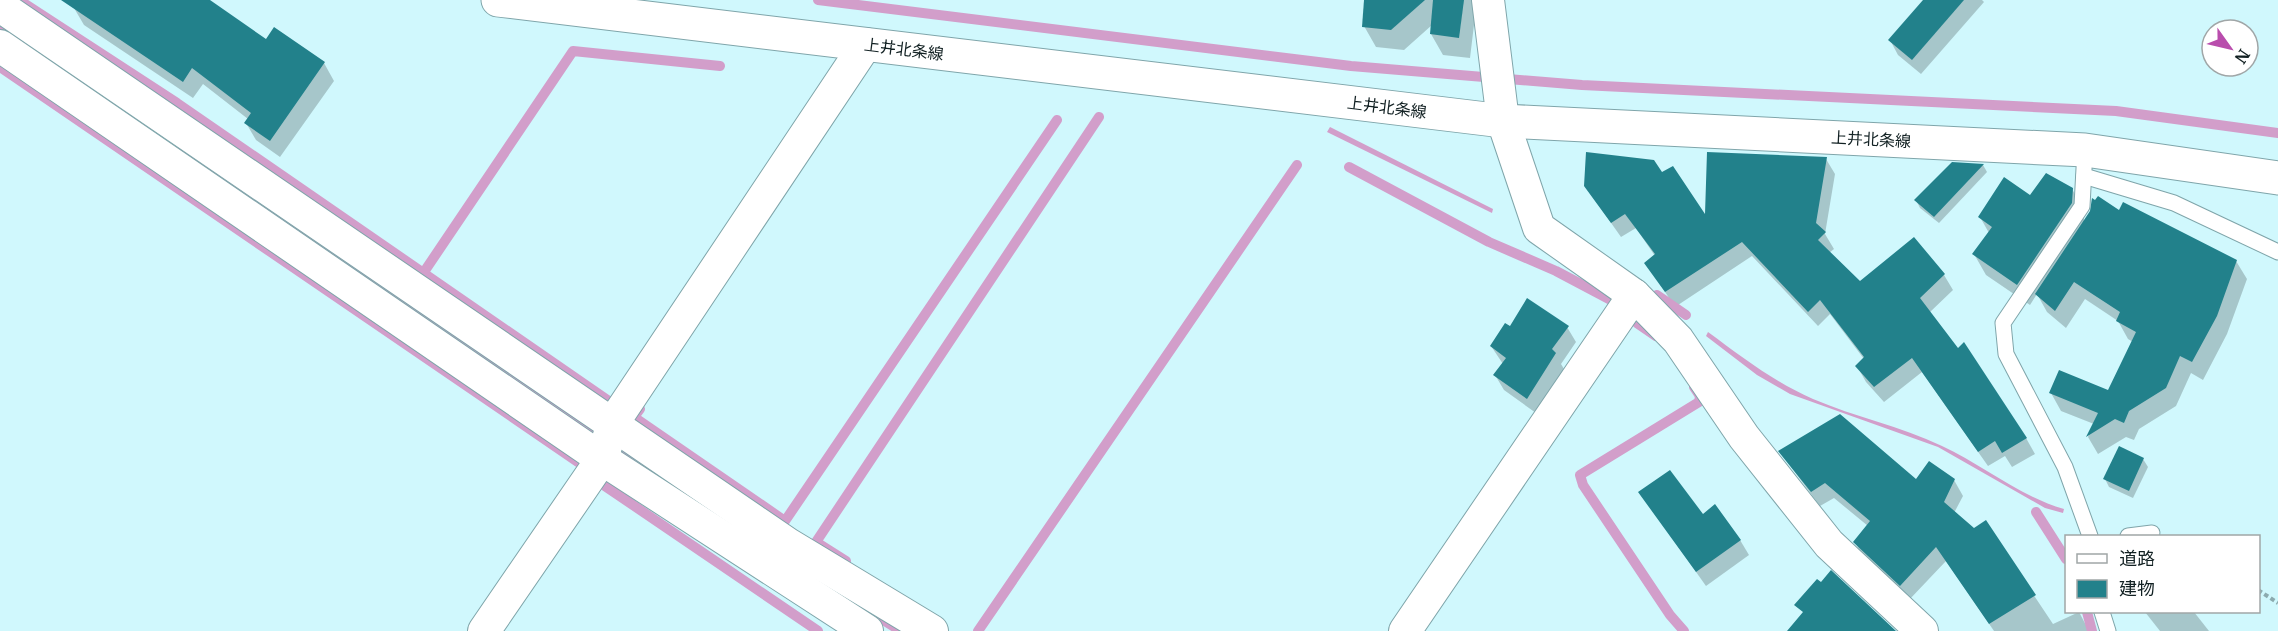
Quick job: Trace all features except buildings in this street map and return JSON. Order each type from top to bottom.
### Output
[{"type":"main road","name":"上井北条線","points":[[498,0],[1503,121],[2278,178]]},
{"type":"street","points":[[1488,0],[1503,121],[1539,228],[1634,295],[1678,340],[1743,437],[1829,544],[1922,631]]},
{"type":"street","points":[[0,6],[788,544],[932,631]]},
{"type":"street","points":[[483,631],[602,459],[613,423],[866,44]]},
{"type":"street","points":[[0,46],[602,459],[867,631]]},
{"type":"street","points":[[1405,631],[1634,295]]},
{"type":"lane","points":[[2089,535],[2065,467],[2006,354],[2003,323],[2082,206],[2084,163],[2278,252]]},
{"type":"lane","points":[[2140,535],[2152,533]]},
{"type":"lane","points":[[2102,613],[2108,631]]},
{"type":"path","points":[[2260,591],[2278,603]]},
{"type":"shaded area","points":[[1330,127],[1493,209],[1492,213],[1327,132]]},
{"type":"shaded area","points":[[1708,332],[1785,385],[1813,399],[1942,446],[2016,488],[2064,509],[2063,513],[2045,508],[1938,447],[1790,394],[1757,375],[1706,336]]},
{"type":"waterway","points":[[19,0],[177,103],[609,401]]},
{"type":"waterway","points":[[818,0],[1351,66],[1582,85],[2116,111],[2278,133]]},
{"type":"waterway","points":[[0,28],[17,40]]},
{"type":"waterway","points":[[424,272],[573,51],[720,66]]},
{"type":"waterway","points":[[0,67],[578,462]]},
{"type":"waterway","points":[[846,561],[816,542],[1099,117]]},
{"type":"waterway","points":[[640,409],[634,417],[785,521],[1057,120]]},
{"type":"waterway","points":[[181,151],[670,482]]},
{"type":"waterway","points":[[978,631],[1297,165]]},
{"type":"waterway","points":[[1349,167],[1489,242],[1556,271],[1609,299]]},
{"type":"waterway","points":[[1657,295],[1686,315]]},
{"type":"waterway","points":[[1637,323],[1656,336]]},
{"type":"waterway","points":[[1684,631],[1670,615],[1583,485],[1580,475],[1699,402],[1700,396],[1694,387]]},
{"type":"waterway","points":[[605,486],[818,631]]},
{"type":"waterway","points":[[2036,512],[2065,557]]},
{"type":"waterway","points":[[2087,613],[2092,631]]},
{"type":"waterway","points":[[880,618],[901,631]]}]
